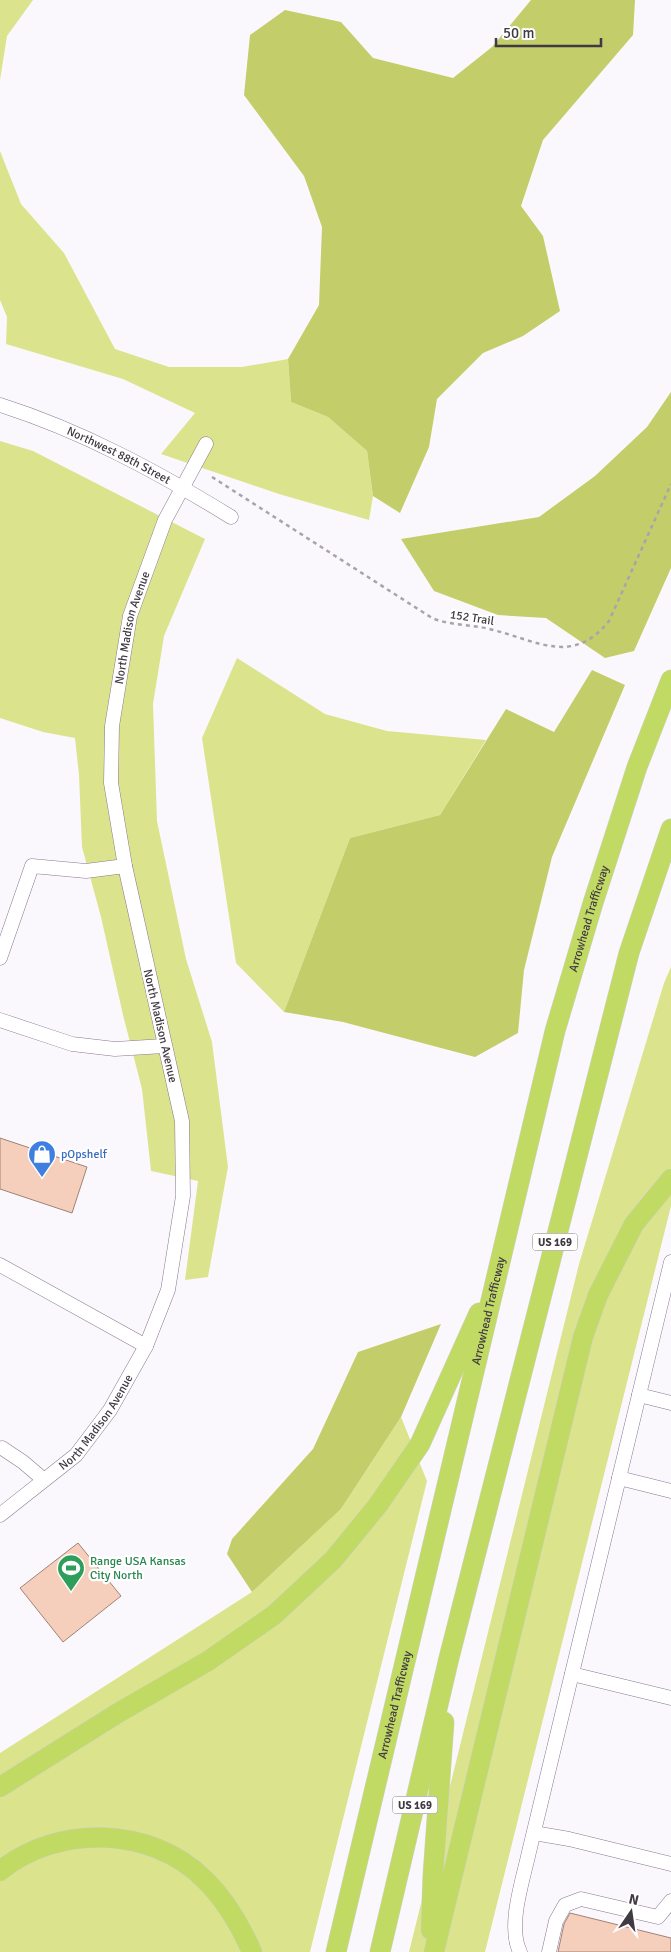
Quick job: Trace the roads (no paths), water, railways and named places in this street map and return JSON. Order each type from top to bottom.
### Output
[{"type":"highway","name":"Arrowhead Trafficway","points":[[336,1952],[557,1022],[637,766],[671,680]]},
{"type":"highway","name":"US 169","points":[[380,1952],[449,1658],[629,953],[671,829]]},
{"type":"highway","points":[[434,1952],[583,1337],[598,1296],[634,1224],[671,1179]]},
{"type":"highway","points":[[0,1787],[118,1713],[208,1661],[274,1614],[333,1560],[378,1505],[420,1444],[499,1268]]},
{"type":"highway","points":[[431,1952],[433,1875],[449,1658]]},
{"type":"highway","points":[[0,1871],[34,1850],[62,1841],[93,1837],[119,1838],[151,1846],[179,1859],[204,1878],[227,1906],[244,1933],[252,1952]]},
{"type":"street","name":"Northwest 88th Street","points":[[0,405],[59,427],[124,456],[182,487],[231,517]]},
{"type":"street","name":"North Madison Avenue","points":[[0,1515],[76,1455],[110,1410],[146,1346],[168,1290],[183,1196],[182,1121],[125,866],[111,783],[112,726],[130,616],[165,520],[206,444]]},
{"type":"street","points":[[0,958],[32,866],[86,871],[125,866]]},
{"type":"street","points":[[0,1020],[72,1044],[115,1049],[164,1046]]},
{"type":"street","points":[[520,1952],[517,1946],[516,1915],[671,1262]]},
{"type":"street","points":[[0,1265],[146,1346]]},
{"type":"street","points":[[639,1396],[671,1403]]},
{"type":"street","points":[[2,1448],[23,1462],[44,1480]]},
{"type":"street","points":[[619,1478],[671,1491]]},
{"type":"street","points":[[572,1674],[671,1698]]},
{"type":"street","points":[[534,1833],[570,1839],[671,1864]]},
{"type":"street","points":[[549,1952],[556,1921],[565,1905],[581,1899],[658,1917],[671,1901]]},
{"type":"place","name":"pOpshelf","points":[[42,1178]]},
{"type":"place","name":"Range USA Kansas City North","points":[[71,1592]]}]
